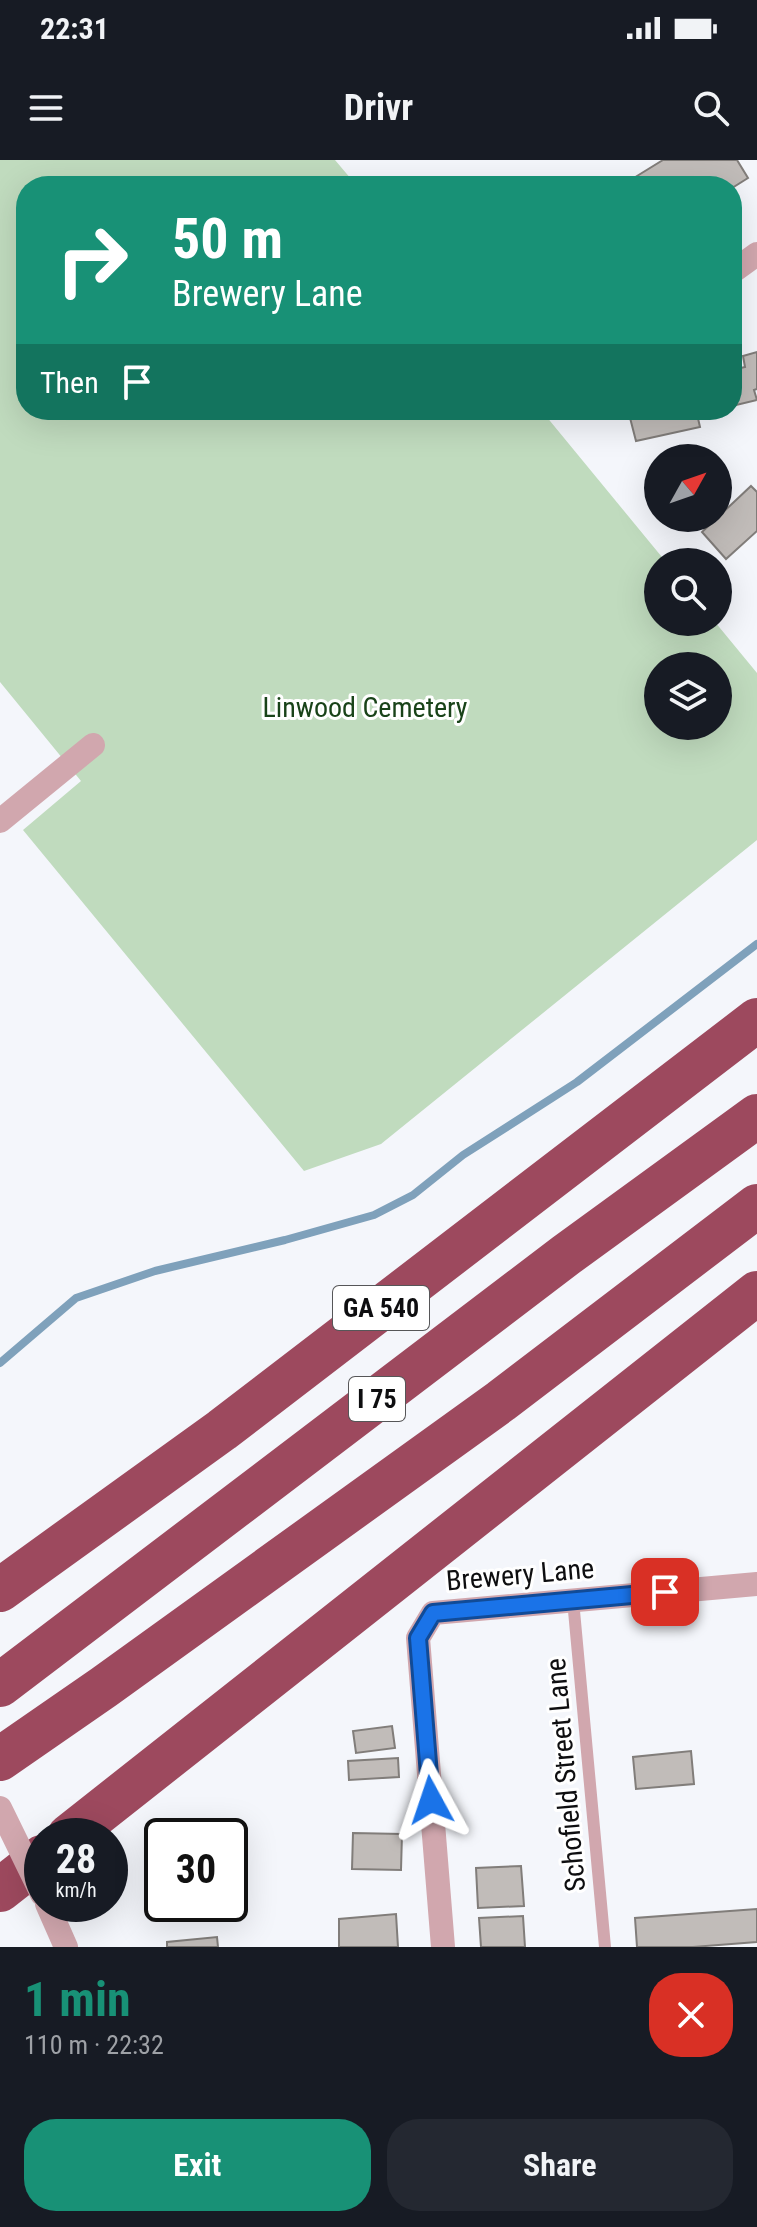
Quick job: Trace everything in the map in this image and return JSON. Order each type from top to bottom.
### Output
[{"type":"highway","name":"GA 540","points":[[0,1590],[222,1430],[757,1020]]},
{"type":"highway","name":"I 75","points":[[0,1685],[566,1255],[757,1116]]},
{"type":"highway","name":"I 75","points":[[0,1759],[501,1401],[757,1206]]},
{"type":"highway","points":[[92,1818],[757,1293]]},
{"type":"highway","points":[[0,1791],[35,1764],[104,1687]]},
{"type":"highway","points":[[0,1890],[24,1871]]},
{"type":"street","points":[[0,821],[93,745]]},
{"type":"street","name":"Brewery Lane","points":[[443,1947],[418,1638],[433,1613],[757,1584]]},
{"type":"street","points":[[0,1808],[24,1857]]},
{"type":"lane","name":"Schofield Street Lane","points":[[573,1599],[605,1947]]},
{"type":"green space","name":"Linwood Cemetery","points":[[0,160],[335,160],[349,176],[16,176],[16,420],[549,420],[654,548],[644,548],[644,636],[727,636],[757,673],[757,840],[381,1144],[304,1171],[23,830],[81,781],[0,682]]},
{"type":"building","points":[[663,160],[737,160],[748,178],[742,182],[742,176],[637,176]]},
{"type":"building","points":[[757,352],[757,389],[754,390],[757,400],[742,404],[742,368],[745,367],[743,356]]},
{"type":"building","points":[[631,420],[698,420],[700,427],[636,441]]},
{"type":"building","points":[[751,486],[757,492],[757,531],[732,554],[732,548],[716,548],[702,532],[732,532],[732,504]]},
{"type":"building","points":[[392,1726],[395,1748],[356,1753],[353,1731]]},
{"type":"building","points":[[691,1751],[694,1784],[636,1789],[633,1757]]},
{"type":"building","points":[[398,1758],[399,1777],[349,1780],[348,1761]]},
{"type":"building","points":[[353,1833],[402,1834],[401,1870],[352,1869]]},
{"type":"building","points":[[521,1866],[524,1906],[478,1908],[476,1868]]},
{"type":"building","points":[[757,1909],[757,1942],[637,1947],[635,1918]]},
{"type":"building","points":[[396,1914],[398,1947],[339,1947],[339,1919]]},
{"type":"building","points":[[523,1916],[525,1947],[481,1947],[479,1918]]},
{"type":"building","points":[[217,1937],[218,1947],[167,1947],[167,1942]]},
{"type":"waterway","points":[[0,1363],[76,1298],[155,1271],[374,1215],[413,1195],[463,1155],[577,1082],[757,944]]},
{"type":"route","points":[[431,1800],[418,1638],[433,1613],[665,1592]]}]
